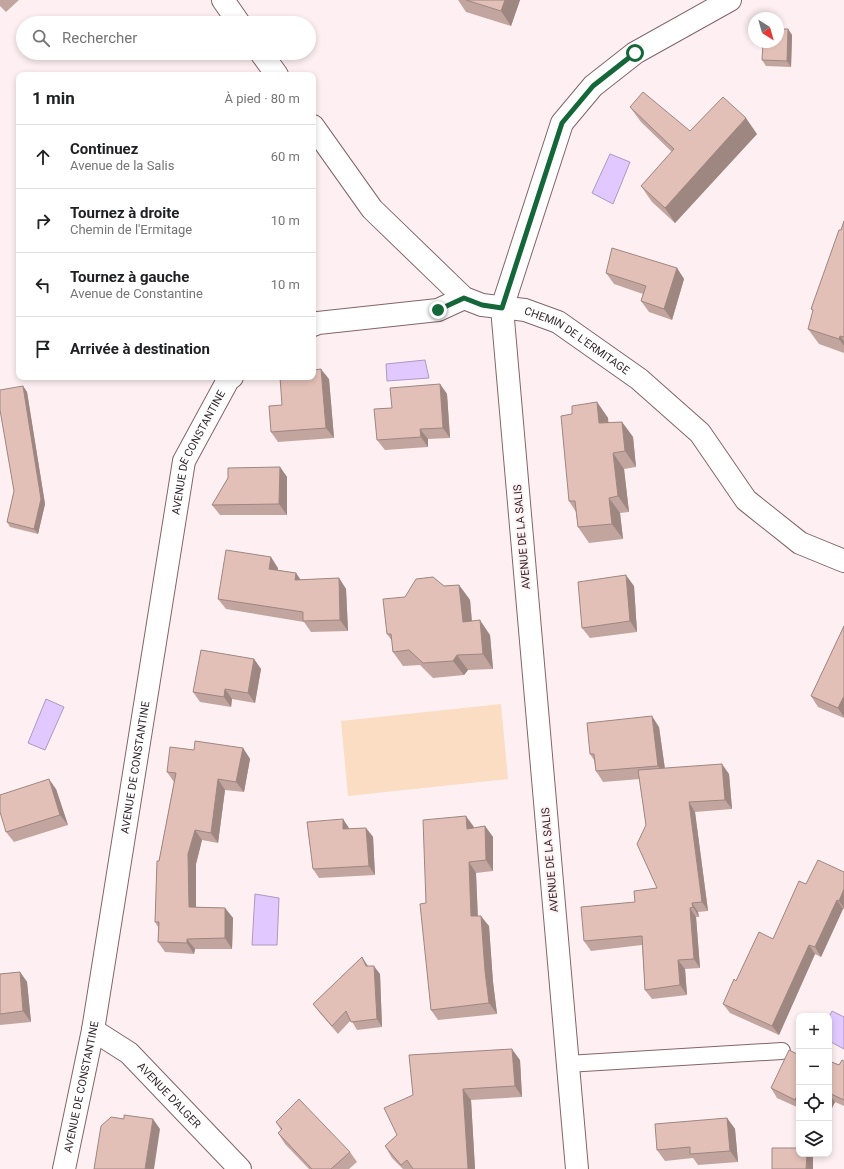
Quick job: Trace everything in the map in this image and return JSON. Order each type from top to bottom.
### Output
[{"type":"street","points":[[223,0],[234,16]]},
{"type":"street","name":"AVENUE DE LA SALIS","points":[[577,1169],[502,308],[562,123],[593,86],[635,53],[730,0]]},
{"type":"street","points":[[266,60],[274,72]]},
{"type":"street","name":"CHEMIN DE L'ERMITAGE","points":[[316,130],[372,209],[464,298],[482,305],[524,310],[558,322],[639,379],[700,433],[746,500],[800,543],[844,561]]},
{"type":"street","points":[[316,323],[438,310],[464,298]]},
{"type":"street","name":"AVENUE DE CONSTANTINE","points":[[64,1169],[93,1030],[184,461],[228,380]]},
{"type":"street","name":"AVENUE D'ALGER","points":[[93,1030],[129,1053],[240,1169]]},
{"type":"lane","points":[[567,1064],[782,1051]]},
{"type":"shaded area","points":[[610,154],[630,162],[613,204],[592,193]]},
{"type":"shaded area","points":[[425,360],[429,378],[387,381],[386,364]]},
{"type":"shaded area","points":[[46,699],[64,707],[45,750],[28,743]]},
{"type":"shaded area","points":[[501,704],[508,779],[348,796],[341,721]]},
{"type":"shaded area","points":[[255,894],[279,898],[277,945],[252,945]]},
{"type":"shaded area","points":[[832,1011],[844,1017],[844,1049],[832,1043]]},
{"type":"building","points":[[466,0],[505,0],[501,11]]},
{"type":"building","points":[[784,29],[788,29],[787,61],[762,60],[763,48],[784,48]]},
{"type":"building","points":[[643,92],[690,131],[723,97],[746,118],[665,208],[641,186],[674,149],[630,107]]},
{"type":"building","points":[[844,221],[844,337],[840,336],[839,339],[808,329],[813,310],[811,309],[839,230],[841,230]]},
{"type":"building","points":[[612,248],[677,268],[664,309],[641,301],[646,286],[606,273]]},
{"type":"building","points":[[321,369],[326,428],[271,432],[269,406],[282,405],[280,380],[316,380],[316,370]]},
{"type":"building","points":[[440,384],[443,428],[420,429],[421,437],[377,440],[374,409],[392,408],[390,388]]},
{"type":"building","points":[[23,386],[41,499],[34,529],[7,522],[14,491],[0,410],[0,390]]},
{"type":"building","points":[[597,402],[599,423],[622,422],[625,451],[613,453],[618,496],[609,498],[612,524],[578,527],[575,501],[569,501],[561,416],[572,414],[572,406]]},
{"type":"building","points":[[280,467],[279,504],[212,505],[228,478],[228,468]]},
{"type":"building","points":[[226,550],[271,557],[269,569],[296,573],[295,580],[339,578],[340,620],[303,621],[303,612],[218,599]]},
{"type":"building","points":[[626,575],[630,621],[582,628],[578,582]]},
{"type":"building","points":[[433,577],[444,586],[459,585],[463,622],[480,620],[483,654],[457,655],[453,661],[423,663],[409,650],[393,652],[391,634],[387,634],[383,599],[405,597],[416,579]]},
{"type":"building","points":[[844,626],[844,696],[838,708],[811,696]]},
{"type":"building","points":[[201,650],[254,659],[248,693],[225,689],[224,697],[193,692]]},
{"type":"building","points":[[652,716],[658,766],[596,771],[594,754],[590,754],[587,723]]},
{"type":"building","points":[[195,741],[243,748],[236,782],[218,779],[211,833],[195,830],[188,854],[189,907],[225,908],[225,938],[187,939],[187,943],[158,942],[159,922],[155,922],[157,861],[159,861],[176,773],[167,772],[170,747],[194,750]]},
{"type":"building","points":[[722,764],[725,800],[689,802],[702,902],[692,903],[693,907],[690,908],[694,959],[678,960],[680,985],[645,990],[642,936],[584,941],[581,907],[635,902],[634,891],[657,888],[637,844],[646,825],[638,770]]},
{"type":"building","points":[[49,779],[60,815],[6,832],[0,812],[0,795]]},
{"type":"building","points":[[466,816],[467,829],[485,826],[486,860],[469,862],[471,916],[481,916],[489,1003],[431,1010],[420,904],[426,903],[423,820]]},
{"type":"building","points":[[343,819],[343,829],[366,828],[369,866],[313,869],[307,822]]},
{"type":"building","points":[[818,860],[844,872],[844,889],[839,901],[837,900],[815,947],[809,945],[772,1026],[723,1004],[734,979],[736,981],[759,932],[773,939],[799,881],[806,884]]},
{"type":"building","points":[[362,957],[366,966],[374,966],[377,1019],[351,1022],[346,1011],[332,1026],[313,1004]]},
{"type":"building","points":[[20,972],[23,1011],[0,1014],[0,974]]},
{"type":"building","points":[[512,1049],[515,1086],[463,1089],[468,1169],[413,1169],[407,1160],[401,1165],[385,1146],[397,1135],[384,1108],[413,1095],[409,1055]]},
{"type":"building","points":[[789,1050],[796,1054],[795,1100],[771,1088]]},
{"type":"building","points":[[842,1060],[844,1061],[844,1100],[832,1094],[832,1062],[839,1065]]},
{"type":"building","points":[[299,1099],[350,1152],[331,1169],[312,1169],[278,1133],[282,1129],[276,1122]]},
{"type":"building","points":[[124,1115],[153,1119],[145,1169],[94,1169],[101,1126],[111,1117],[124,1119]]},
{"type":"building","points":[[727,1118],[730,1151],[690,1154],[690,1147],[657,1150],[655,1124]]},
{"type":"building","points":[[772,1148],[796,1148],[796,1157],[807,1157],[806,1169],[772,1169]]},
{"type":"route","points":[[438,310],[464,298],[482,305],[502,308],[562,123],[593,86],[635,53]]}]
